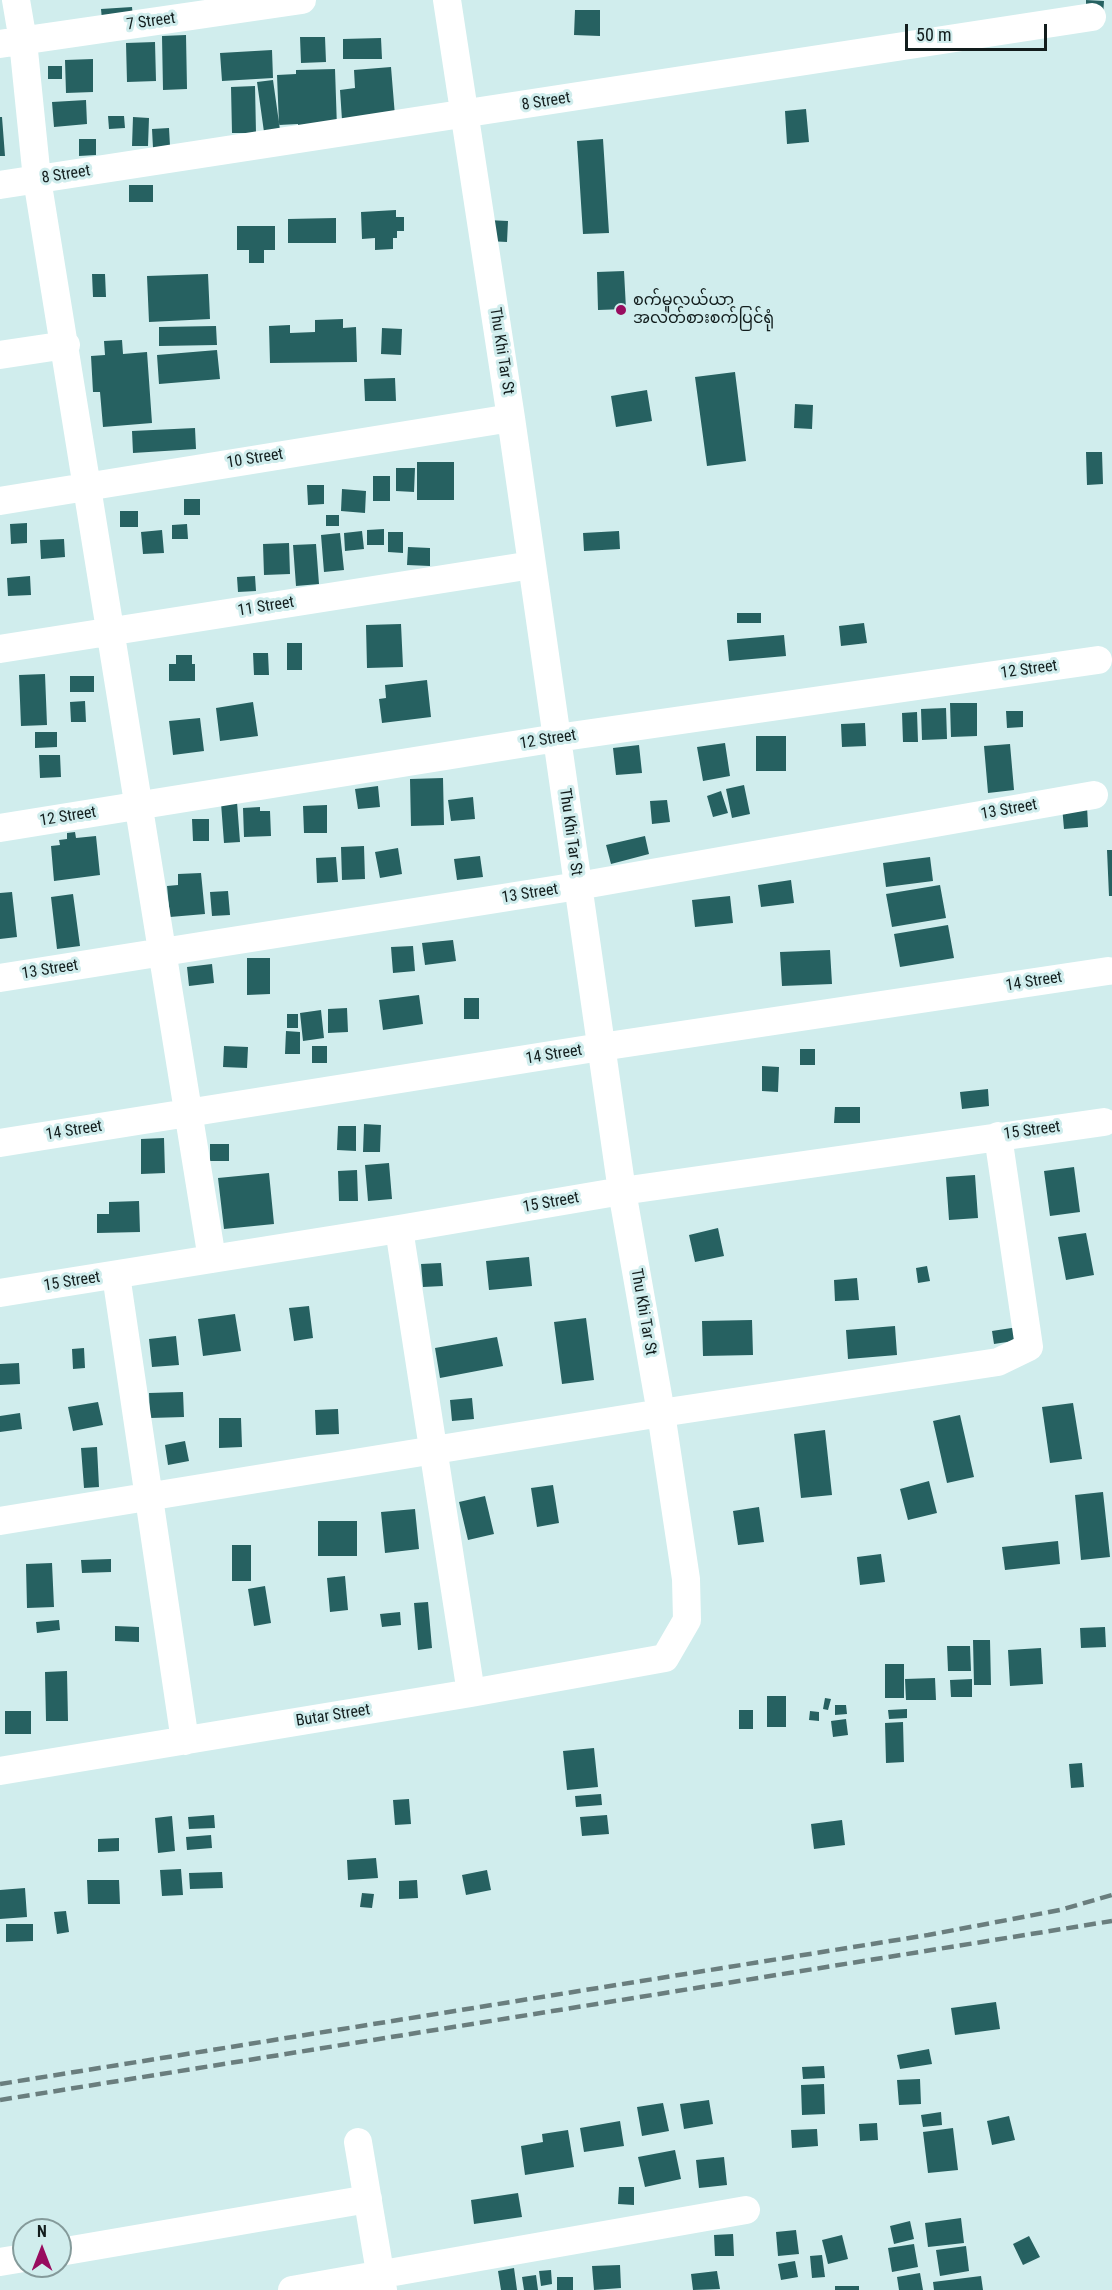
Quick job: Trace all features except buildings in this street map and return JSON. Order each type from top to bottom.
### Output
[{"type":"street","points":[[16,0],[12,43],[66,345],[212,1259]]},
{"type":"street","name":"7 Street","points":[[12,43],[302,0]]},
{"type":"street","name":"Thu Khi Tar St","points":[[447,0],[511,418],[622,1191],[661,1413],[686,1578],[687,1620],[665,1658]]},
{"type":"street","name":"8 Street","points":[[0,185],[1092,17]]},
{"type":"street","points":[[0,355],[66,345]]},
{"type":"street","name":"10 Street","points":[[0,501],[511,418]]},
{"type":"street","name":"11 Street","points":[[0,649],[532,566]]},
{"type":"street","name":"12 Street","points":[[0,828],[557,738],[1098,660]]},
{"type":"street","name":"13 Street","points":[[0,978],[578,886],[1094,795]]},
{"type":"street","name":"14 Street","points":[[0,1143],[601,1047],[1108,971]]},
{"type":"street","name":"15 Street","points":[[0,1293],[622,1191],[1104,1122]]},
{"type":"street","points":[[0,1521],[661,1413],[998,1362],[1029,1347],[998,1136]]},
{"type":"street","points":[[399,1229],[471,1693]]},
{"type":"street","points":[[116,1275],[185,1741]]},
{"type":"street","name":"Butar Street","points":[[0,1771],[471,1693],[665,1658]]},
{"type":"street","points":[[358,2142],[381,2282]]},
{"type":"street","points":[[72,2250],[368,2199]]},
{"type":"street","points":[[292,2290],[381,2282],[746,2210]]},
{"type":"railway","points":[[0,2084],[928,1935],[1060,1910],[1112,1895]]},
{"type":"railway","points":[[0,2100],[1112,1921]]},
{"type":"place","name":"စက်မှုလယ်ယာ အလတ်စားစက်ပြင်ရုံ","points":[[621,310]]}]
